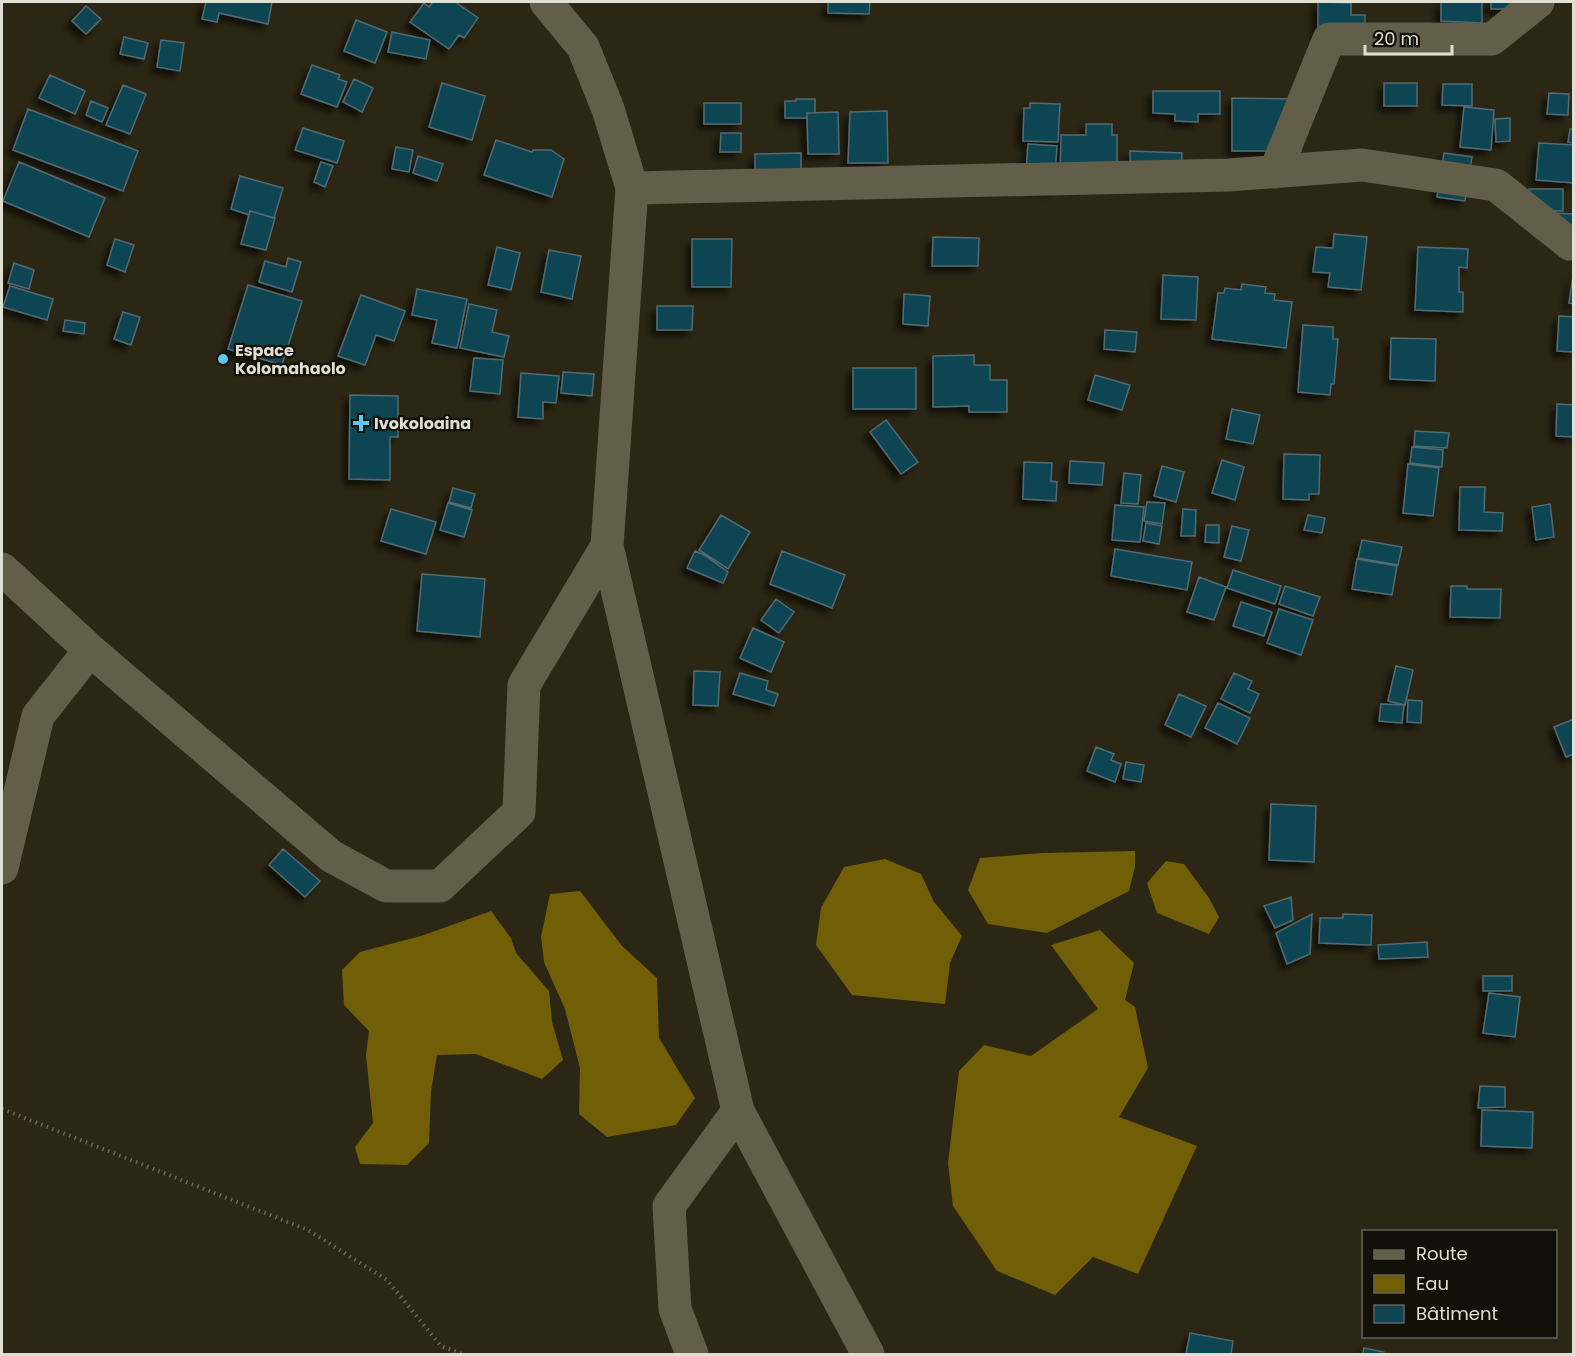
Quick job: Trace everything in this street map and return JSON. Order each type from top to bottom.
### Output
[{"type":"street","points":[[546,2],[583,47],[608,109],[632,188],[607,546],[738,1111],[868,1354]]},
{"type":"street","points":[[1275,172],[1329,39],[1492,39],[1539,2]]},
{"type":"street","points":[[632,188],[1229,175],[1362,165],[1496,185],[1570,244],[1574,244]]},
{"type":"street","points":[[2,569],[90,650],[332,856],[386,886],[440,886],[519,812],[524,685],[607,546]]},
{"type":"street","points":[[2,868],[38,716],[90,650]]},
{"type":"street","points":[[692,1354],[675,1309],[669,1206],[738,1111]]},
{"type":"path","points":[[2,1109],[308,1230],[387,1280],[441,1346],[462,1354]]},
{"type":"water","points":[[1135,851],[1135,867],[1129,891],[1047,933],[988,924],[968,890],[980,858],[1042,853]]},
{"type":"water","points":[[885,859],[921,874],[934,902],[962,936],[950,963],[945,1004],[852,995],[816,945],[821,908],[844,867]]},
{"type":"water","points":[[1166,861],[1184,864],[1209,898],[1219,917],[1209,934],[1157,913],[1147,883]]},
{"type":"water","points":[[580,891],[622,946],[657,978],[659,1038],[695,1098],[676,1125],[607,1137],[579,1114],[580,1068],[565,1009],[544,962],[541,937],[550,894]]},
{"type":"water","points":[[491,911],[511,938],[516,953],[549,991],[552,1022],[563,1060],[542,1079],[476,1054],[437,1055],[431,1091],[429,1143],[407,1165],[360,1164],[355,1147],[373,1123],[366,1055],[369,1031],[344,1005],[342,970],[360,952],[421,936]]},
{"type":"water","points":[[1100,930],[1134,963],[1125,1000],[1135,1007],[1148,1068],[1119,1117],[1197,1146],[1138,1274],[1093,1257],[1055,1295],[997,1271],[953,1206],[948,1163],[959,1071],[984,1045],[1031,1056],[1098,1009],[1051,945]]},
{"type":"building","points":[[206,2],[272,2],[268,24],[219,13],[217,22],[202,19]]},
{"type":"building","points":[[433,2],[455,2],[478,18],[464,38],[459,35],[449,49],[410,22],[424,3],[429,7]]},
{"type":"building","points":[[828,2],[870,2],[869,14],[828,13]]},
{"type":"building","points":[[1318,2],[1351,3],[1351,15],[1365,15],[1365,41],[1318,41]]},
{"type":"building","points":[[1441,2],[1482,2],[1482,23],[1441,21]]},
{"type":"building","points":[[1491,2],[1526,2],[1526,9],[1491,9]]},
{"type":"building","points":[[86,6],[101,19],[86,34],[72,21]]},
{"type":"building","points":[[356,20],[387,32],[375,63],[344,51]]},
{"type":"building","points":[[392,32],[430,40],[426,59],[388,52]]},
{"type":"building","points":[[124,37],[148,43],[144,59],[120,54]]},
{"type":"building","points":[[161,40],[184,43],[180,71],[157,67]]},
{"type":"building","points":[[312,65],[340,75],[338,79],[347,82],[337,107],[301,94]]},
{"type":"building","points":[[50,75],[85,91],[75,114],[39,98]]},
{"type":"building","points":[[354,79],[373,88],[362,112],[343,102]]},
{"type":"building","points":[[442,83],[485,96],[472,140],[429,127]]},
{"type":"building","points":[[1384,83],[1417,83],[1417,106],[1384,106]]},
{"type":"building","points":[[1443,84],[1472,84],[1472,106],[1442,105]]},
{"type":"building","points":[[123,85],[146,94],[130,134],[106,125]]},
{"type":"building","points":[[1153,91],[1220,91],[1220,114],[1198,114],[1198,122],[1175,121],[1175,114],[1153,113]]},
{"type":"building","points":[[1549,93],[1569,94],[1568,115],[1547,114]]},
{"type":"building","points":[[1232,98],[1302,99],[1301,151],[1232,151]]},
{"type":"building","points":[[796,99],[815,99],[815,113],[807,113],[807,118],[785,118],[785,101],[796,101]]},
{"type":"building","points":[[91,101],[108,108],[102,122],[86,115]]},
{"type":"building","points":[[704,103],[741,103],[741,124],[704,124]]},
{"type":"building","points":[[1030,103],[1060,104],[1058,142],[1023,141],[1024,108],[1030,108]]},
{"type":"building","points":[[1464,107],[1494,110],[1491,150],[1460,147]]},
{"type":"building","points":[[28,109],[138,151],[123,191],[13,150]]},
{"type":"building","points":[[887,111],[888,163],[848,163],[850,112]]},
{"type":"building","points":[[838,112],[839,154],[808,154],[807,113]]},
{"type":"building","points":[[1510,118],[1510,141],[1496,142],[1495,119]]},
{"type":"building","points":[[1086,124],[1112,124],[1112,135],[1117,135],[1117,180],[1060,179],[1061,135],[1086,135]]},
{"type":"building","points":[[303,128],[344,141],[337,163],[295,150]]},
{"type":"building","points":[[1570,129],[1574,129],[1574,143],[1568,142]]},
{"type":"building","points":[[721,133],[741,133],[741,152],[720,152]]},
{"type":"building","points":[[496,140],[532,152],[533,150],[551,150],[564,159],[552,197],[484,175]]},
{"type":"building","points":[[1539,143],[1574,145],[1574,183],[1536,180]]},
{"type":"building","points":[[1028,144],[1057,146],[1054,190],[1025,187]]},
{"type":"building","points":[[396,147],[413,150],[409,172],[392,169]]},
{"type":"building","points":[[1130,151],[1182,153],[1181,171],[1130,164]]},
{"type":"building","points":[[801,153],[801,174],[755,174],[755,154]]},
{"type":"building","points":[[1444,153],[1472,157],[1465,201],[1437,197]]},
{"type":"building","points":[[418,156],[443,164],[437,181],[413,173]]},
{"type":"building","points":[[19,162],[105,198],[89,237],[3,201]]},
{"type":"building","points":[[321,162],[333,166],[325,187],[314,182]]},
{"type":"building","points":[[240,176],[283,188],[274,218],[250,211],[249,215],[231,209]]},
{"type":"building","points":[[1529,189],[1563,189],[1563,211],[1529,210]]},
{"type":"building","points":[[250,211],[275,218],[266,250],[241,244]]},
{"type":"building","points":[[1552,213],[1574,214],[1574,233]]},
{"type":"building","points":[[1334,234],[1367,237],[1361,290],[1328,287],[1330,273],[1313,272],[1316,247],[1333,248]]},
{"type":"building","points":[[933,237],[979,238],[978,266],[932,266]]},
{"type":"building","points":[[115,239],[134,245],[125,272],[107,265]]},
{"type":"building","points":[[692,239],[732,239],[731,287],[692,287]]},
{"type":"building","points":[[497,247],[520,253],[511,290],[488,285]]},
{"type":"building","points":[[1418,247],[1468,249],[1467,268],[1459,267],[1459,292],[1463,292],[1463,312],[1415,310]]},
{"type":"building","points":[[549,250],[581,256],[572,299],[541,292]]},
{"type":"building","points":[[288,258],[301,262],[292,292],[259,282],[265,261],[286,267]]},
{"type":"building","points":[[14,263],[34,270],[29,289],[8,283]]},
{"type":"building","points":[[1163,275],[1198,277],[1196,320],[1161,319]]},
{"type":"building","points":[[1574,276],[1574,304],[1569,303]]},
{"type":"building","points":[[1242,284],[1266,287],[1265,293],[1275,294],[1274,300],[1292,302],[1286,348],[1212,339],[1218,293],[1224,293],[1225,288],[1241,290]]},
{"type":"building","points":[[248,285],[302,301],[282,365],[228,349]]},
{"type":"building","points":[[10,286],[53,299],[47,320],[3,307]]},
{"type":"building","points":[[417,289],[467,299],[457,348],[432,343],[437,320],[412,315]]},
{"type":"building","points":[[904,294],[930,296],[928,326],[903,324]]},
{"type":"building","points":[[361,295],[405,311],[394,341],[376,335],[365,365],[338,356]]},
{"type":"building","points":[[469,304],[497,310],[492,332],[509,336],[504,357],[460,348]]},
{"type":"building","points":[[657,306],[693,306],[692,330],[657,330]]},
{"type":"building","points":[[123,312],[140,317],[131,345],[114,339]]},
{"type":"building","points":[[1559,316],[1574,317],[1574,352],[1557,351]]},
{"type":"building","points":[[65,320],[85,323],[84,334],[63,331]]},
{"type":"building","points":[[1303,325],[1333,327],[1333,339],[1338,339],[1334,384],[1331,384],[1330,395],[1298,392]]},
{"type":"building","points":[[1105,330],[1137,332],[1135,352],[1104,349]]},
{"type":"building","points":[[1391,338],[1436,339],[1435,381],[1390,379]]},
{"type":"building","points":[[974,355],[974,365],[990,365],[990,380],[1007,380],[1007,412],[969,412],[969,406],[933,407],[933,356]]},
{"type":"building","points":[[474,358],[503,360],[500,394],[470,391]]},
{"type":"building","points":[[853,368],[916,368],[916,409],[853,409]]},
{"type":"building","points":[[563,372],[594,374],[592,396],[561,393]]},
{"type":"building","points":[[521,373],[559,376],[556,403],[543,402],[543,419],[518,417]]},
{"type":"building","points":[[1095,375],[1130,385],[1122,410],[1088,400]]},
{"type":"building","points":[[350,395],[398,396],[398,437],[390,437],[390,480],[349,479]]},
{"type":"building","points":[[1557,404],[1574,405],[1574,437],[1556,436]]},
{"type":"building","points":[[1232,409],[1260,415],[1253,444],[1226,439]]},
{"type":"building","points":[[886,420],[918,462],[901,474],[870,432]]},
{"type":"building","points":[[1415,431],[1449,433],[1447,448],[1414,446]]},
{"type":"building","points":[[1412,447],[1443,450],[1442,467],[1410,463]]},
{"type":"building","points":[[1284,454],[1320,455],[1319,494],[1309,494],[1309,500],[1283,499]]},
{"type":"building","points":[[1222,460],[1244,467],[1235,500],[1212,493]]},
{"type":"building","points":[[1070,461],[1104,463],[1102,485],[1069,483]]},
{"type":"building","points":[[1024,462],[1052,463],[1051,481],[1057,482],[1056,501],[1023,499]]},
{"type":"building","points":[[1408,464],[1439,468],[1433,516],[1403,513]]},
{"type":"building","points":[[1162,466],[1184,472],[1176,502],[1154,496]]},
{"type":"building","points":[[1124,473],[1141,475],[1138,504],[1121,503]]},
{"type":"building","points":[[1460,487],[1485,487],[1484,512],[1503,513],[1502,531],[1459,530]]},
{"type":"building","points":[[453,488],[475,494],[471,508],[449,502]]},
{"type":"building","points":[[1147,502],[1165,503],[1162,524],[1144,521]]},
{"type":"building","points":[[448,503],[472,510],[464,537],[440,530]]},
{"type":"building","points":[[1550,504],[1554,537],[1536,540],[1532,507]]},
{"type":"building","points":[[1115,505],[1144,507],[1140,542],[1112,540]]},
{"type":"building","points":[[391,509],[436,522],[426,554],[381,541]]},
{"type":"building","points":[[1183,509],[1196,510],[1195,536],[1181,536]]},
{"type":"building","points":[[721,515],[750,532],[728,569],[699,550]]},
{"type":"building","points":[[1308,515],[1325,518],[1322,533],[1304,530]]},
{"type":"building","points":[[1146,523],[1162,526],[1159,544],[1143,541]]},
{"type":"building","points":[[1206,525],[1219,525],[1219,543],[1205,542]]},
{"type":"building","points":[[1232,526],[1249,530],[1241,561],[1224,557]]},
{"type":"building","points":[[1362,540],[1402,547],[1398,565],[1358,558]]},
{"type":"building","points":[[1115,549],[1192,562],[1187,590],[1111,576]]},
{"type":"building","points":[[695,551],[728,572],[723,583],[687,568]]},
{"type":"building","points":[[782,551],[845,575],[832,608],[770,584]]},
{"type":"building","points":[[1357,559],[1397,566],[1392,595],[1352,589]]},
{"type":"building","points":[[1233,570],[1281,586],[1275,604],[1227,588]]},
{"type":"building","points":[[422,574],[485,579],[480,637],[417,631]]},
{"type":"building","points":[[1199,577],[1226,587],[1214,620],[1187,612]]},
{"type":"building","points":[[1285,586],[1320,597],[1313,616],[1279,604]]},
{"type":"building","points":[[1451,586],[1467,586],[1467,589],[1501,589],[1500,618],[1450,617]]},
{"type":"building","points":[[776,599],[794,612],[779,633],[761,620]]},
{"type":"building","points":[[1241,602],[1272,612],[1264,636],[1233,626]]},
{"type":"building","points":[[1279,609],[1313,620],[1301,655],[1267,643]]},
{"type":"building","points":[[753,628],[784,642],[771,672],[740,658]]},
{"type":"building","points":[[1396,666],[1413,670],[1405,705],[1388,701]]},
{"type":"building","points":[[694,671],[720,672],[718,706],[693,705]]},
{"type":"building","points":[[740,673],[768,681],[766,690],[778,694],[774,706],[733,694]]},
{"type":"building","points":[[1234,673],[1252,681],[1248,689],[1259,694],[1250,713],[1221,699]]},
{"type":"building","points":[[1179,694],[1206,706],[1191,737],[1165,725]]},
{"type":"building","points":[[1408,700],[1422,701],[1421,723],[1407,722]]},
{"type":"building","points":[[1218,703],[1250,718],[1237,744],[1205,728]]},
{"type":"building","points":[[1381,704],[1404,705],[1402,723],[1379,721]]},
{"type":"building","points":[[1574,719],[1574,754],[1566,757],[1554,727]]},
{"type":"building","points":[[1096,747],[1114,754],[1111,760],[1121,764],[1115,782],[1087,771]]},
{"type":"building","points":[[1126,762],[1144,765],[1141,782],[1123,779]]},
{"type":"building","points":[[1271,804],[1316,806],[1314,862],[1269,860]]},
{"type":"building","points":[[283,849],[320,881],[305,897],[269,865]]},
{"type":"building","points":[[1291,897],[1293,920],[1275,928],[1264,906]]},
{"type":"building","points":[[1312,914],[1310,954],[1287,964],[1276,933]]},
{"type":"building","points":[[1343,914],[1372,915],[1371,945],[1319,943],[1320,918],[1343,918]]},
{"type":"building","points":[[1427,942],[1428,957],[1379,959],[1378,945]]},
{"type":"building","points":[[1483,976],[1512,976],[1512,991],[1483,991]]},
{"type":"building","points":[[1489,993],[1520,997],[1515,1037],[1483,1033]]},
{"type":"building","points":[[1480,1086],[1505,1087],[1505,1107],[1478,1108]]},
{"type":"building","points":[[1482,1110],[1533,1112],[1532,1148],[1481,1146]]},
{"type":"building","points":[[1190,1333],[1233,1341],[1231,1354],[1186,1354]]},
{"type":"building","points":[[1364,1348],[1384,1352],[1384,1354],[1363,1354]]},
{"type":"place","name":"Espace Kolomahaolo","points":[[223,359]]},
{"type":"place","name":"Ivokoloaina","points":[[361,423]]}]
